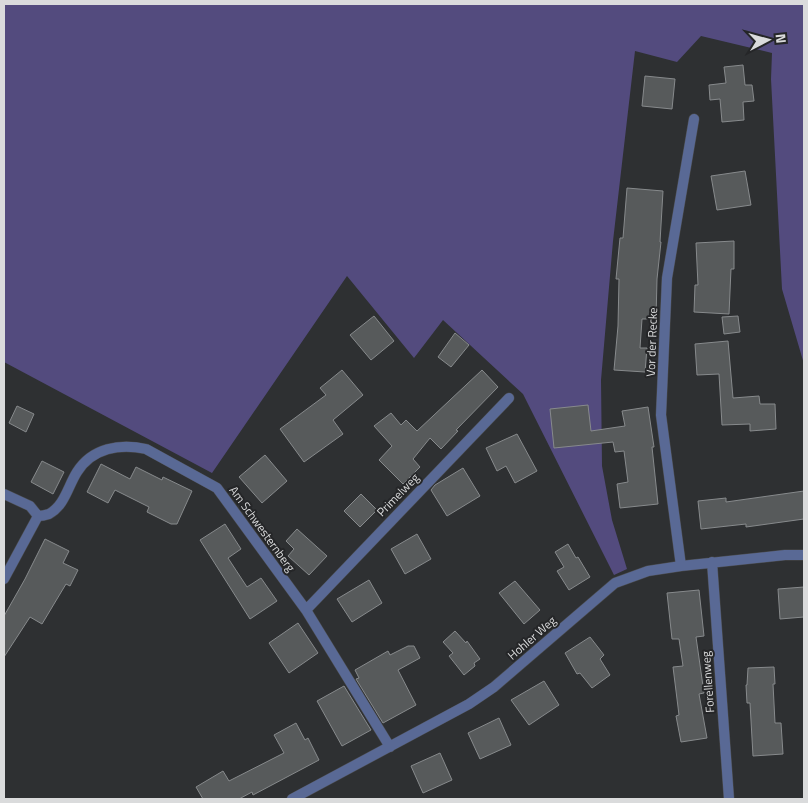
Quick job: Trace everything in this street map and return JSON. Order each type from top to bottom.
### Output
[{"type":"street","name":"Vor der Recke","points":[[682,566],[661,415],[667,278],[694,119]]},
{"type":"street","name":"Primelweg","points":[[306,610],[509,398]]},
{"type":"street","name":"Am Schwesternberg","points":[[38,516],[49,514],[61,504],[77,471],[90,457],[102,450],[118,446],[133,446],[146,449],[217,488],[306,610],[390,747]]},
{"type":"street","points":[[4,494],[30,506],[38,516],[4,578]]},
{"type":"street","name":"Hohler Weg","points":[[292,799],[469,704],[494,687],[614,582],[648,571],[682,566],[785,555],[804,555]]},
{"type":"street","name":"Forellenweg","points":[[712,562],[729,799]]},
{"type":"shaded area","points":[[4,4],[804,4],[804,364],[782,289],[771,79],[772,53],[701,36],[677,62],[635,51],[613,241],[601,380],[602,466],[612,520],[627,569],[614,575],[523,394],[443,320],[414,358],[347,276],[212,473],[4,362]]},
{"type":"building","points":[[743,65],[745,85],[752,85],[754,101],[743,102],[744,120],[722,122],[720,99],[710,100],[709,85],[726,83],[724,67]]},
{"type":"building","points":[[645,76],[675,79],[672,109],[642,106]]},
{"type":"building","points":[[745,171],[751,205],[717,210],[711,176]]},
{"type":"building","points":[[627,188],[663,191],[656,319],[642,319],[640,348],[647,348],[645,372],[614,370],[618,326],[619,279],[616,279],[620,238],[623,238]]},
{"type":"building","points":[[734,241],[734,269],[731,269],[729,314],[694,312],[695,285],[698,285],[696,243]]},
{"type":"building","points":[[374,316],[394,341],[371,360],[350,335]]},
{"type":"building","points":[[738,316],[740,332],[724,334],[722,317]]},
{"type":"building","points":[[455,333],[469,345],[451,367],[438,357]]},
{"type":"building","points":[[728,341],[733,398],[759,396],[760,404],[775,404],[776,429],[750,431],[750,424],[722,425],[719,374],[697,375],[695,344]]},
{"type":"building","points":[[342,370],[363,395],[333,420],[343,434],[304,462],[280,429],[326,395],[320,388]]},
{"type":"building","points":[[482,370],[498,387],[456,430],[458,431],[441,449],[430,438],[413,459],[420,467],[403,484],[379,460],[392,446],[374,426],[391,413],[401,425],[406,420],[417,431]]},
{"type":"building","points":[[588,405],[591,431],[625,426],[622,411],[648,407],[654,447],[652,447],[658,504],[620,508],[617,484],[628,482],[624,451],[615,452],[613,442],[554,448],[550,409]]},
{"type":"building","points":[[17,406],[34,414],[26,432],[9,423]]},
{"type":"building","points":[[517,434],[537,471],[515,483],[506,466],[497,471],[486,448]]},
{"type":"building","points":[[265,455],[287,481],[262,503],[239,477]]},
{"type":"building","points":[[42,461],[64,472],[53,494],[31,482]]},
{"type":"building","points":[[101,464],[130,479],[136,467],[162,480],[163,477],[192,491],[177,524],[171,524],[147,512],[149,507],[115,490],[108,503],[87,492]]},
{"type":"building","points":[[463,468],[480,496],[447,516],[431,490],[435,485]]},
{"type":"building","points":[[804,491],[804,519],[746,527],[746,524],[701,529],[698,501],[726,498],[726,502]]},
{"type":"building","points":[[361,494],[377,510],[360,527],[344,511]]},
{"type":"building","points":[[225,524],[241,549],[228,558],[247,587],[261,578],[277,601],[250,619],[200,540]]},
{"type":"building","points":[[297,529],[327,556],[309,575],[288,556],[294,549],[286,541]]},
{"type":"building","points":[[417,534],[431,559],[405,574],[391,549]]},
{"type":"building","points":[[45,539],[69,551],[63,563],[78,570],[70,586],[66,584],[42,624],[30,617],[4,657],[4,616]]},
{"type":"building","points":[[568,544],[590,577],[569,590],[557,571],[564,567],[555,552]]},
{"type":"building","points":[[369,580],[382,603],[352,622],[337,599]]},
{"type":"building","points":[[515,581],[540,610],[524,624],[499,593]]},
{"type":"building","points":[[804,587],[804,617],[780,619],[778,589]]},
{"type":"building","points":[[699,590],[704,636],[696,637],[704,693],[699,694],[707,738],[681,742],[676,716],[679,715],[673,667],[683,666],[679,639],[672,639],[667,593]]},
{"type":"building","points":[[298,623],[318,653],[289,673],[269,643]]},
{"type":"building","points":[[455,631],[466,643],[467,641],[480,659],[464,675],[449,656],[453,653],[443,642]]},
{"type":"building","points":[[590,637],[604,655],[600,659],[610,675],[592,688],[580,673],[577,674],[565,653]]},
{"type":"building","points":[[408,646],[414,646],[420,658],[398,670],[416,705],[383,723],[356,679],[359,678],[355,670],[388,651],[390,655]]},
{"type":"building","points":[[774,667],[775,723],[781,723],[783,754],[753,756],[750,703],[747,703],[746,685],[748,668]]},
{"type":"building","points":[[544,681],[559,705],[529,725],[511,700]]},
{"type":"building","points":[[344,686],[371,730],[342,746],[317,701]]},
{"type":"building","points":[[499,718],[511,745],[480,759],[468,733]]},
{"type":"building","points":[[296,723],[305,740],[308,738],[319,760],[253,795],[252,792],[239,799],[203,799],[196,787],[223,771],[229,781],[284,753],[274,735]]},
{"type":"building","points":[[440,753],[452,780],[423,793],[411,766]]}]
